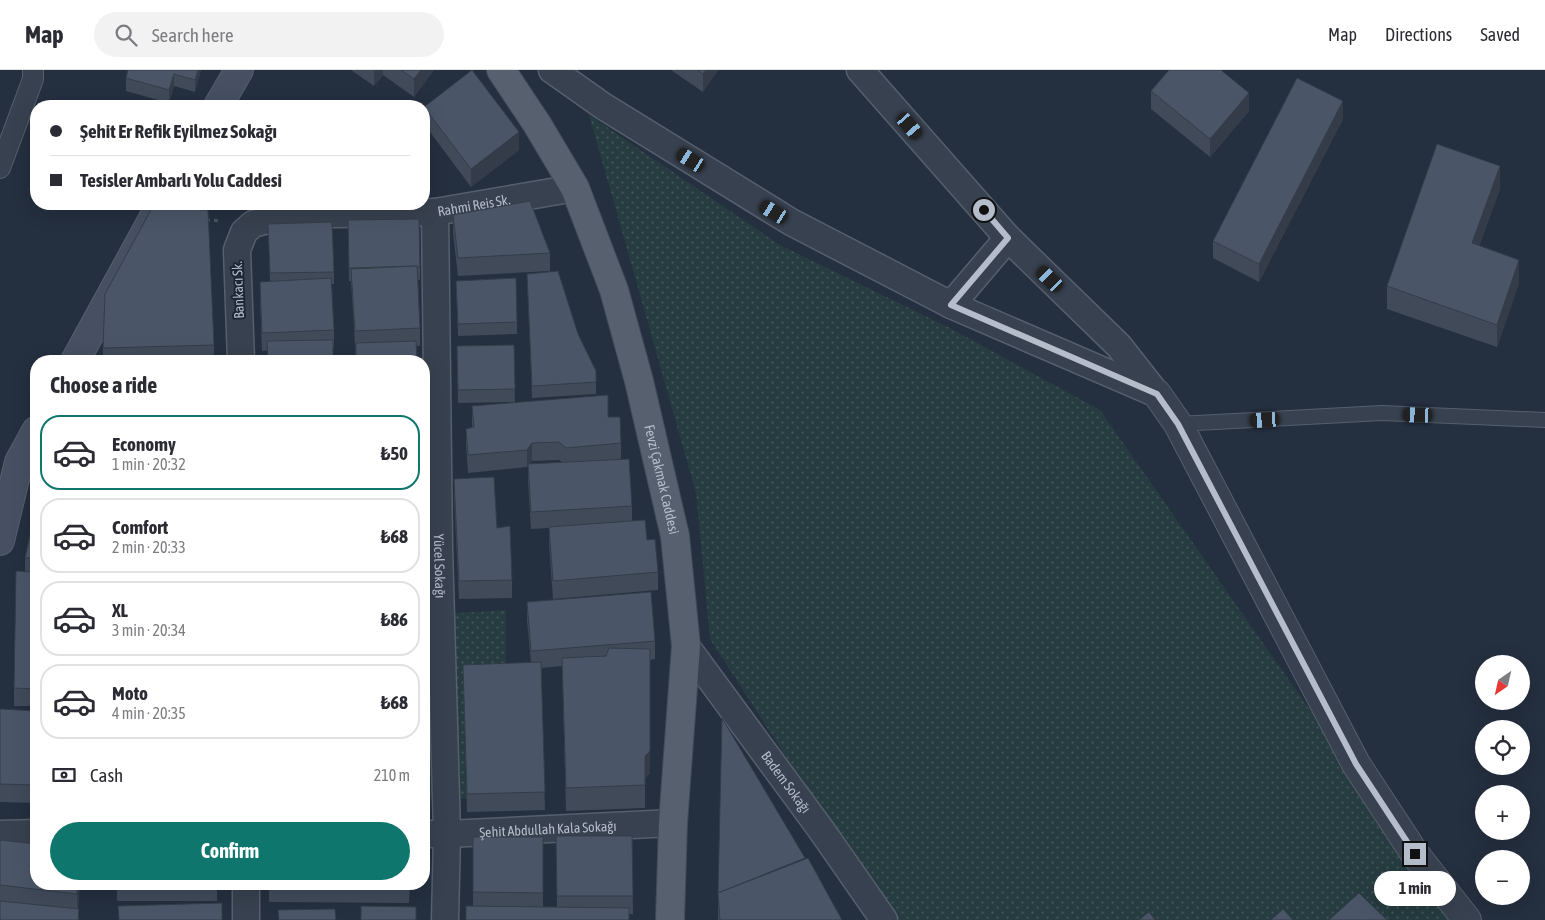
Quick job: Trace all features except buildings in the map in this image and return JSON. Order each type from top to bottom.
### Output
[{"type":"main road","points":[[222,100],[239,70]]},
{"type":"main road","name":"Fevzi Çakmak Caddesi","points":[[501,70],[537,124],[575,188],[614,290],[639,381],[675,536],[686,646],[673,823],[670,920]]},
{"type":"main road","points":[[78,355],[158,210]]},
{"type":"main road","points":[[0,541],[28,462]]},
{"type":"street","points":[[0,168],[33,79],[33,70]]},
{"type":"street","points":[[552,70],[603,106],[791,222],[951,305],[1157,394]]},
{"type":"street","points":[[860,70],[1008,238],[1119,346],[1157,394],[1178,424],[1356,764],[1415,854],[1467,920]]},
{"type":"street","name":"Rahmi Reis Sk.","points":[[253,224],[287,214],[435,212],[575,188]]},
{"type":"street","name":"Yücel Sokağı","points":[[435,212],[439,546],[435,834],[445,920]]},
{"type":"street","name":"Bankacı Sk.","points":[[241,355],[237,250],[244,232],[253,224]]},
{"type":"street","points":[[951,305],[1008,238]]},
{"type":"street","name":"Badem Sokağı","points":[[686,646],[822,831],[884,920]]},
{"type":"street","name":"Şehit Abdullah Kala Sokağı","points":[[435,834],[673,823]]},
{"type":"street","points":[[0,834],[30,833]]},
{"type":"street","points":[[246,890],[246,920]]},
{"type":"lane","points":[[1178,424],[1382,414],[1545,420]]},
{"type":"path","points":[[203,220],[253,224]]},
{"type":"green space","points":[[589,115],[780,245],[950,328],[1100,410],[1457,920],[891,920],[710,639],[696,493]]},
{"type":"green space","points":[[506,610],[506,797],[430,800],[430,615]]},
{"type":"route","points":[[984,210],[1008,238],[951,305],[1157,394],[1178,424],[1356,764],[1415,854]]}]
